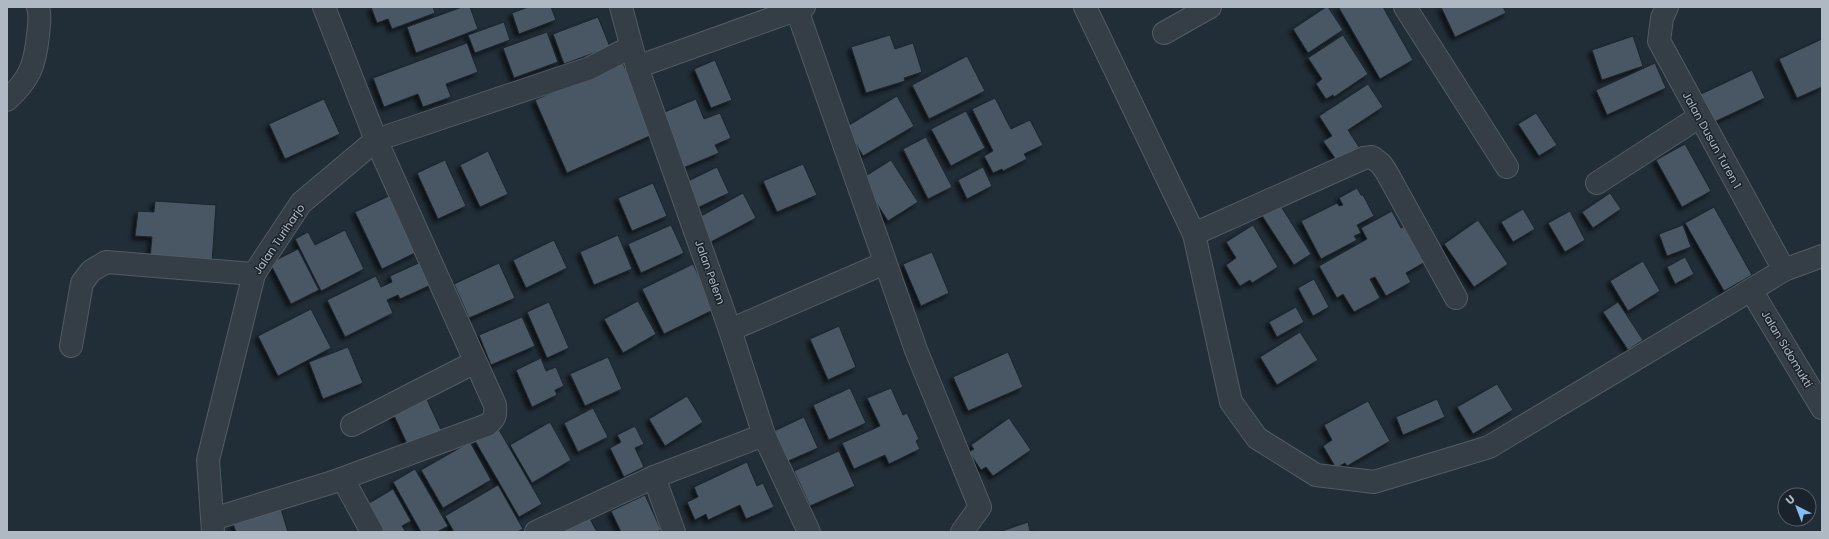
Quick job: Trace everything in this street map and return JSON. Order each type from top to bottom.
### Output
[{"type":"street","points":[[7,100],[26,81],[36,58],[40,15],[38,7]]},
{"type":"street","points":[[213,525],[480,428],[492,421],[496,415],[494,405],[376,140],[324,7]]},
{"type":"street","name":"Jalan Pelem","points":[[621,7],[637,68],[730,330],[764,435],[809,532]]},
{"type":"street","points":[[1085,7],[1194,234],[1232,402],[1257,438],[1316,475],[1374,482],[1489,447],[1784,270],[1822,256]]},
{"type":"street","points":[[1164,33],[1210,7]]},
{"type":"street","points":[[1405,7],[1507,167]]},
{"type":"street","name":"Jalan Dusun Turen 1","points":[[1667,7],[1662,18],[1658,41],[1784,270]]},
{"type":"street","points":[[637,68],[800,9],[885,263],[916,350],[980,507],[962,532]]},
{"type":"street","points":[[376,140],[590,68],[631,47]]},
{"type":"street","points":[[1597,183],[1699,117]]},
{"type":"street","name":"Jalan Turiharjo","points":[[213,525],[208,460],[254,274],[301,203],[376,140]]},
{"type":"street","points":[[1194,234],[1364,158],[1372,157],[1381,164],[1387,173],[1456,298]]},
{"type":"street","points":[[72,346],[82,282],[91,271],[106,262],[254,274]]},
{"type":"street","points":[[730,330],[885,263]]},
{"type":"street","name":"Jalan Sidomukti","points":[[1751,290],[1822,408]]},
{"type":"street","points":[[352,425],[475,362]]},
{"type":"street","points":[[536,532],[654,477],[764,435]]},
{"type":"street","points":[[654,477],[674,532]]},
{"type":"street","points":[[343,479],[372,532]]},
{"type":"building","points":[[371,7],[433,7],[435,13],[392,29],[388,19],[377,23]]},
{"type":"building","points":[[462,7],[470,7],[478,29],[416,53],[407,27]]},
{"type":"building","points":[[528,7],[551,7],[556,20],[519,34],[512,13]]},
{"type":"building","points":[[1328,7],[1343,30],[1308,53],[1293,29]]},
{"type":"building","points":[[1383,7],[1413,60],[1380,79],[1339,8]]},
{"type":"building","points":[[1441,7],[1503,7],[1506,13],[1455,37]]},
{"type":"building","points":[[598,17],[610,47],[564,64],[553,34]]},
{"type":"building","points":[[504,22],[510,40],[475,53],[468,35]]},
{"type":"building","points":[[547,32],[558,62],[514,78],[503,48]]},
{"type":"building","points":[[890,35],[895,49],[913,43],[922,72],[904,78],[905,81],[866,93],[851,47]]},
{"type":"building","points":[[1343,35],[1368,74],[1334,97],[1333,95],[1326,99],[1316,84],[1322,79],[1308,58]]},
{"type":"building","points":[[1633,36],[1643,66],[1602,80],[1592,50]]},
{"type":"building","points":[[1822,39],[1822,87],[1797,98],[1779,59]]},
{"type":"building","points":[[467,43],[478,72],[446,84],[451,97],[423,107],[418,94],[384,107],[373,78]]},
{"type":"building","points":[[967,56],[985,91],[929,119],[912,85]]},
{"type":"building","points":[[715,60],[732,100],[711,108],[694,69]]},
{"type":"building","points":[[622,61],[654,134],[567,173],[535,100]]},
{"type":"building","points":[[1655,63],[1666,88],[1607,115],[1596,90]]},
{"type":"building","points":[[1752,70],[1765,98],[1712,123],[1699,95]]},
{"type":"building","points":[[1368,84],[1383,107],[1348,130],[1359,147],[1337,161],[1323,141],[1332,136],[1319,116]]},
{"type":"building","points":[[897,96],[914,126],[863,156],[846,127]]},
{"type":"building","points":[[995,98],[1011,129],[1030,120],[1043,145],[1024,154],[1027,159],[1003,171],[1002,169],[993,173],[984,156],[993,151],[972,109]]},
{"type":"building","points":[[324,99],[340,134],[285,159],[269,124]]},
{"type":"building","points":[[696,99],[704,119],[720,113],[731,138],[715,145],[719,153],[683,168],[660,114]]},
{"type":"building","points":[[966,111],[985,148],[951,166],[931,129]]},
{"type":"building","points":[[1536,113],[1557,145],[1539,156],[1518,124]]},
{"type":"building","points":[[926,137],[952,187],[928,199],[903,149]]},
{"type":"building","points":[[1685,144],[1711,191],[1682,207],[1656,160]]},
{"type":"building","points":[[488,151],[508,194],[480,207],[460,165]]},
{"type":"building","points":[[445,160],[466,206],[438,219],[417,173]]},
{"type":"building","points":[[891,160],[918,202],[888,221],[861,179]]},
{"type":"building","points":[[803,164],[817,195],[777,212],[763,181]]},
{"type":"building","points":[[717,167],[729,193],[697,208],[684,183]]},
{"type":"building","points":[[983,167],[992,186],[967,199],[958,180]]},
{"type":"building","points":[[653,183],[667,216],[632,231],[618,198]]},
{"type":"building","points":[[1357,188],[1361,195],[1363,195],[1374,216],[1357,225],[1361,233],[1354,236],[1357,240],[1321,259],[1301,221],[1337,203],[1339,206],[1343,205],[1339,198]]},
{"type":"building","points":[[743,193],[756,218],[707,244],[694,220]]},
{"type":"building","points":[[1610,193],[1621,209],[1593,228],[1582,212]]},
{"type":"building","points":[[391,195],[417,252],[382,269],[355,212]]},
{"type":"building","points":[[1277,200],[1311,254],[1294,265],[1259,211]]},
{"type":"building","points":[[155,201],[216,205],[212,263],[150,259],[152,237],[135,236],[138,211],[154,212]]},
{"type":"building","points":[[1714,207],[1752,275],[1724,291],[1685,223]]},
{"type":"building","points":[[1523,209],[1535,229],[1513,242],[1501,222]]},
{"type":"building","points":[[1392,211],[1401,228],[1405,226],[1425,262],[1406,273],[1411,282],[1386,296],[1375,277],[1370,279],[1380,298],[1354,312],[1343,294],[1337,298],[1319,266],[1367,239],[1361,228]]},
{"type":"building","points":[[1570,211],[1585,240],[1565,252],[1548,223]]},
{"type":"building","points":[[1478,220],[1508,264],[1474,287],[1444,244]]},
{"type":"building","points":[[671,225],[684,253],[641,273],[628,244]]},
{"type":"building","points":[[1253,225],[1278,267],[1252,283],[1250,280],[1240,286],[1226,265],[1236,258],[1226,242]]},
{"type":"building","points":[[1683,225],[1691,247],[1667,256],[1659,234]]},
{"type":"building","points":[[345,230],[364,269],[321,291],[295,239],[308,232],[315,245]]},
{"type":"building","points":[[618,235],[632,269],[594,285],[580,252]]},
{"type":"building","points":[[554,240],[567,268],[526,288],[513,260]]},
{"type":"building","points":[[298,249],[319,290],[291,304],[270,263]]},
{"type":"building","points":[[932,252],[949,293],[921,306],[903,264]]},
{"type":"building","points":[[1685,257],[1694,274],[1675,284],[1667,267]]},
{"type":"building","points":[[423,261],[433,284],[400,299],[398,295],[387,300],[393,313],[345,337],[327,300],[376,276],[381,287],[392,282],[390,276]]},
{"type":"building","points":[[1643,261],[1660,291],[1628,311],[1610,281]]},
{"type":"building","points":[[499,263],[515,298],[469,318],[454,284]]},
{"type":"building","points":[[693,264],[715,309],[664,334],[642,289]]},
{"type":"building","points":[[1314,279],[1329,307],[1313,316],[1298,288]]},
{"type":"building","points":[[638,301],[656,334],[623,353],[604,319]]},
{"type":"building","points":[[549,302],[569,348],[547,358],[527,312]]},
{"type":"building","points":[[1618,302],[1643,340],[1628,350],[1603,312]]},
{"type":"building","points":[[1296,307],[1304,322],[1277,337],[1269,322]]},
{"type":"building","points":[[311,309],[331,348],[278,376],[258,336]]},
{"type":"building","points":[[522,317],[535,346],[491,365],[479,335]]},
{"type":"building","points":[[839,326],[856,367],[828,380],[810,339]]},
{"type":"building","points":[[1300,332],[1318,360],[1277,385],[1260,357]]},
{"type":"building","points":[[348,347],[363,383],[323,399],[309,362]]},
{"type":"building","points":[[1008,352],[1023,387],[968,411],[953,377]]},
{"type":"building","points":[[608,357],[622,389],[585,406],[570,374]]},
{"type":"building","points":[[541,358],[546,371],[556,367],[564,386],[555,390],[557,395],[532,407],[516,370]]},
{"type":"building","points":[[1497,384],[1513,410],[1473,434],[1457,407]]},
{"type":"building","points":[[850,388],[866,423],[829,440],[813,405]]},
{"type":"building","points":[[891,388],[903,415],[907,413],[919,439],[916,441],[920,449],[889,464],[885,455],[854,469],[842,443],[880,426],[867,398]]},
{"type":"building","points":[[423,391],[442,432],[409,448],[390,407]]},
{"type":"building","points":[[687,396],[703,422],[665,446],[649,419]]},
{"type":"building","points":[[1437,399],[1445,417],[1403,435],[1396,417]]},
{"type":"building","points":[[1368,401],[1390,441],[1347,466],[1345,463],[1336,468],[1323,446],[1332,440],[1324,425]]},
{"type":"building","points":[[593,408],[608,437],[578,452],[564,423]]},
{"type":"building","points":[[804,417],[818,448],[786,462],[772,432]]},
{"type":"building","points":[[1009,418],[1031,450],[993,476],[986,467],[981,470],[969,452],[974,449],[971,445]]},
{"type":"building","points":[[550,422],[571,460],[532,483],[510,445]]},
{"type":"building","points":[[635,426],[644,444],[635,448],[644,467],[624,477],[610,448],[621,442],[617,435]]},
{"type":"building","points":[[498,428],[542,504],[519,517],[475,441]]},
{"type":"building","points":[[470,442],[491,480],[443,508],[421,470]]},
{"type":"building","points":[[839,451],[855,486],[810,506],[794,471]]},
{"type":"building","points":[[747,462],[757,486],[763,483],[774,507],[746,519],[740,505],[708,520],[706,514],[695,520],[687,502],[698,497],[694,487]]},
{"type":"building","points":[[415,469],[448,526],[437,532],[421,532],[393,482]]},
{"type":"building","points":[[498,485],[523,529],[517,532],[454,532],[445,516]]},
{"type":"building","points":[[393,489],[411,521],[402,526],[406,532],[372,532],[359,509]]},
{"type":"building","points":[[645,495],[661,530],[657,532],[621,532],[611,511]]},
{"type":"building","points":[[281,509],[288,532],[236,532],[233,524]]},
{"type":"building","points":[[588,515],[597,532],[557,532]]},
{"type":"building","points":[[1028,522],[1030,531],[1034,530],[1035,532],[999,532]]}]
